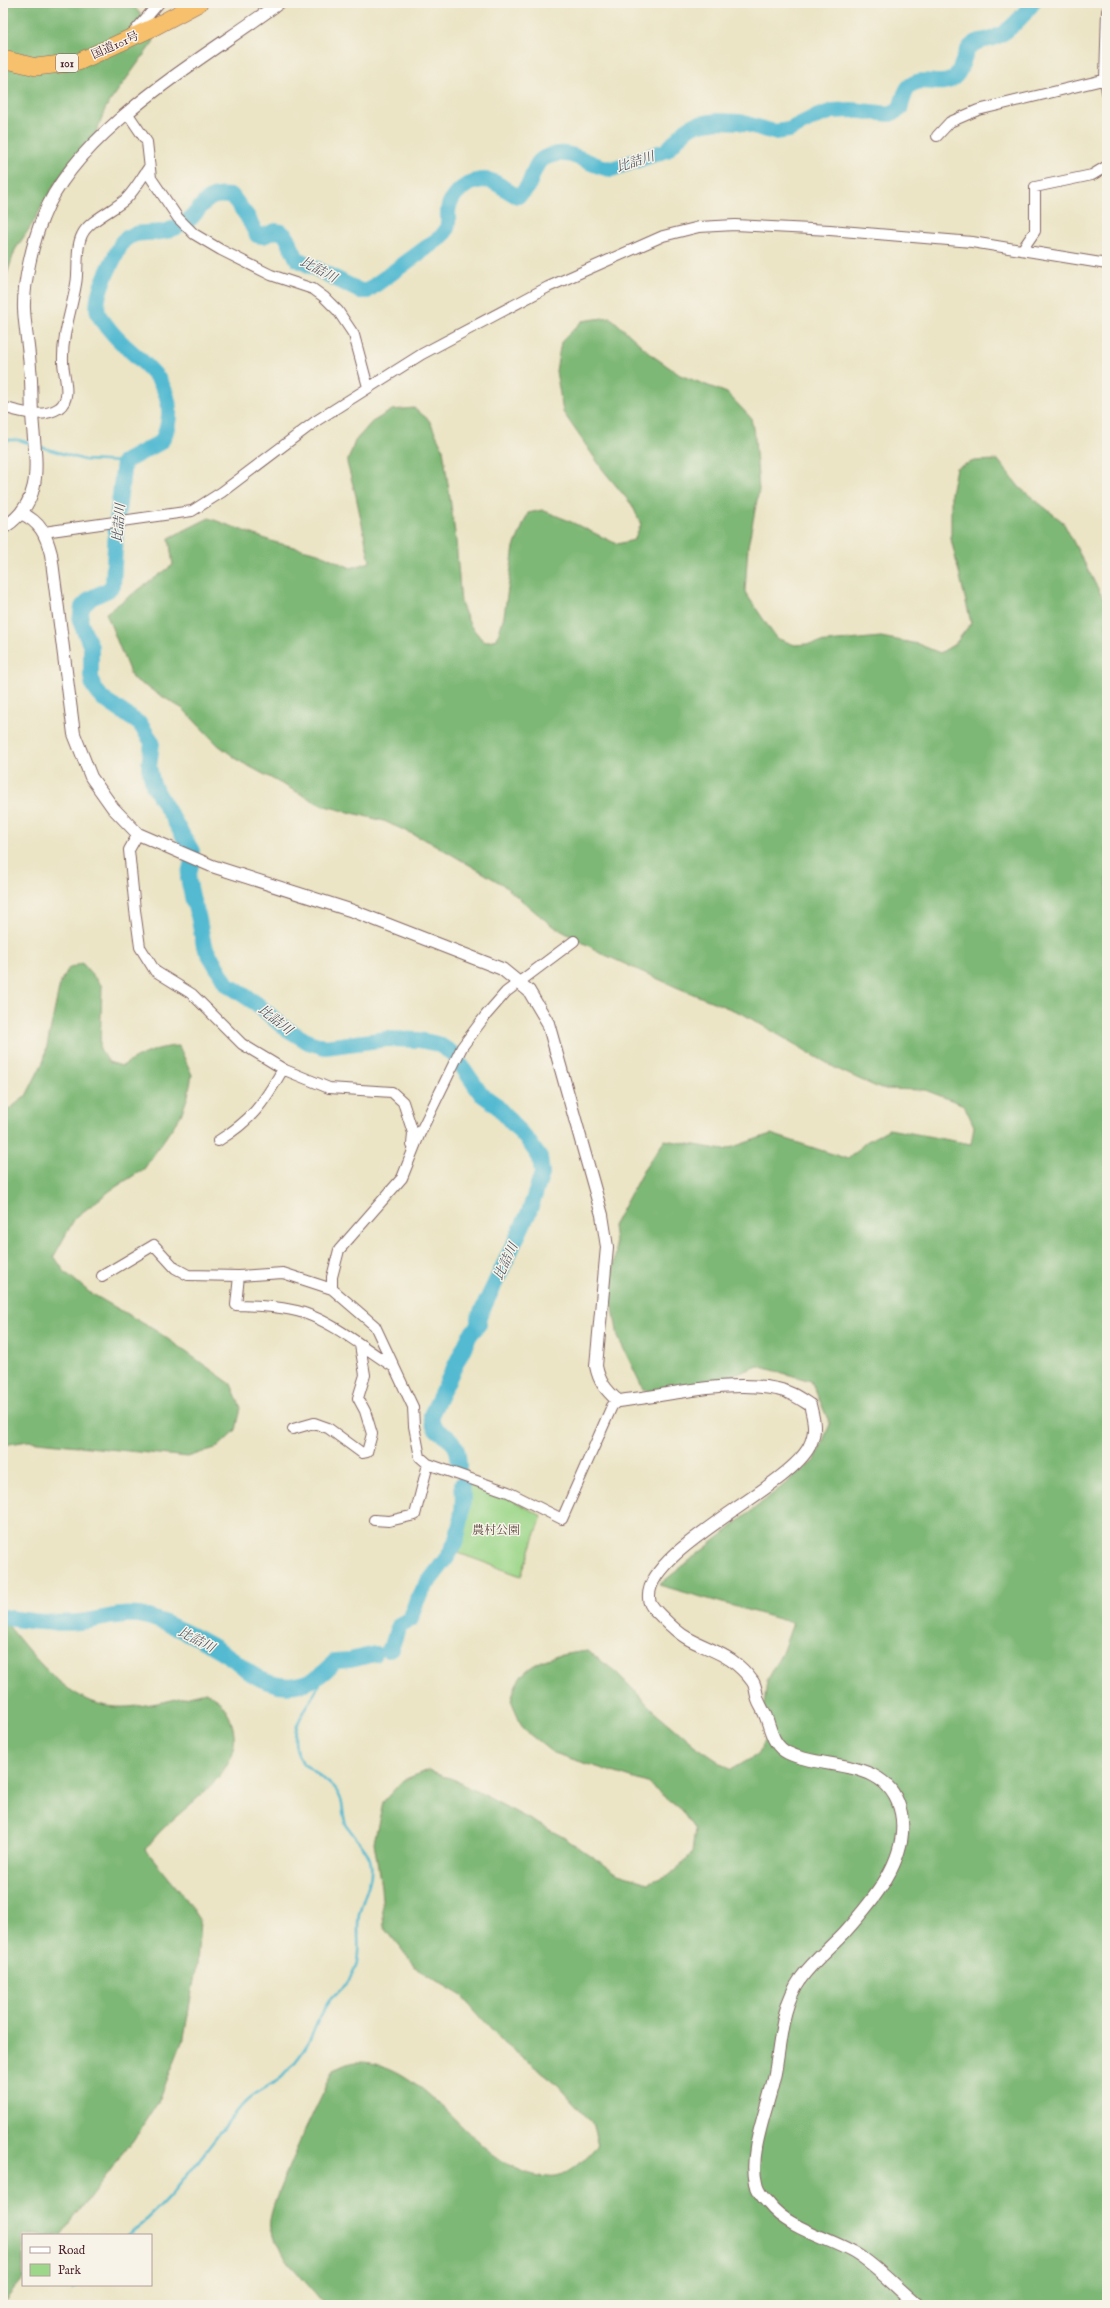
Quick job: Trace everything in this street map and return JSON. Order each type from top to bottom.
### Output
[{"type":"highway","name":"国道101号","points":[[3,59],[36,67],[78,62],[128,40],[199,3]]},
{"type":"street","points":[[128,40],[159,3]]},
{"type":"street","points":[[3,528],[21,513],[29,501],[37,474],[30,368],[24,308],[31,255],[43,216],[58,187],[74,165],[95,142],[128,114],[279,3]]},
{"type":"street","points":[[1107,11],[1107,92]]},
{"type":"street","points":[[938,136],[950,122],[978,110],[1106,79]]},
{"type":"street","points":[[128,114],[147,142],[151,178],[178,218],[194,234],[270,275],[314,289],[324,297],[338,311],[354,335],[368,387]]},
{"type":"street","points":[[1022,250],[1035,231],[1035,187],[1092,176],[1107,166]]},
{"type":"street","points":[[3,407],[32,414],[51,411],[59,407],[64,402],[67,386],[63,361],[64,342],[77,283],[81,236],[90,225],[127,198],[149,167]]},
{"type":"street","points":[[44,532],[102,525],[192,510],[222,492],[316,421],[422,354],[548,287],[633,247],[663,236],[699,227],[735,225],[830,230],[972,242],[1107,264]]},
{"type":"street","points":[[21,513],[32,518],[44,532],[52,554],[74,734],[91,777],[113,808],[138,834],[212,866],[353,911],[502,969],[529,991],[548,1023],[602,1215],[607,1247],[596,1366],[599,1379],[618,1401]]},
{"type":"street","points":[[138,834],[129,850],[140,947],[146,959],[155,971],[192,994],[242,1044],[283,1069],[329,1088],[392,1092],[403,1102],[413,1133],[412,1153]]},
{"type":"street","points":[[332,1289],[332,1278],[339,1250],[402,1178],[412,1153],[462,1047],[486,1015],[506,992],[574,941]]},
{"type":"street","points":[[218,1141],[242,1126],[266,1099],[283,1069]]},
{"type":"street","points":[[102,1276],[154,1245],[175,1268],[188,1275],[239,1276],[284,1273],[332,1289],[375,1326],[414,1407],[414,1426],[420,1457],[428,1464],[508,1492],[562,1519],[612,1406],[618,1401],[705,1388],[755,1386],[777,1389],[790,1393],[810,1405],[815,1426],[810,1446],[798,1462],[730,1511],[665,1564],[650,1589],[648,1600],[652,1606],[683,1636],[732,1660],[754,1684],[770,1733],[779,1748],[788,1754],[852,1767],[872,1775],[889,1787],[899,1804],[902,1819],[902,1839],[896,1860],[873,1896],[843,1934],[818,1957],[800,1979],[788,2002],[782,2026],[775,2074],[757,2144],[756,2185],[770,2206],[783,2219],[853,2252],[872,2265],[917,2305]]},
{"type":"street","points":[[239,1276],[236,1305],[279,1308],[304,1313],[324,1322],[394,1367]]},
{"type":"street","points":[[293,1429],[314,1423],[333,1431],[362,1453],[367,1452],[372,1434],[365,1411],[358,1398],[365,1375],[360,1345]]},
{"type":"street","points":[[374,1520],[389,1521],[415,1515],[428,1464]]},
{"type":"green space","points":[[3,3],[131,3],[148,23],[154,41],[106,107],[93,140],[65,169],[47,197],[33,223],[15,250],[3,286]]},
{"type":"green space","points":[[610,317],[653,356],[680,375],[727,393],[751,418],[755,439],[759,490],[748,546],[745,592],[776,638],[795,645],[881,637],[918,644],[940,653],[955,644],[971,623],[951,539],[951,493],[956,468],[974,461],[998,460],[1020,488],[1063,522],[1107,606],[1107,2305],[325,2305],[294,2269],[274,2239],[270,2228],[271,2217],[276,2199],[285,2176],[307,2125],[334,2070],[351,2063],[357,2062],[383,2066],[407,2078],[429,2095],[493,2154],[515,2168],[540,2176],[553,2177],[562,2175],[579,2164],[598,2145],[592,2123],[558,2085],[504,2043],[462,1996],[417,1969],[384,1927],[381,1887],[374,1842],[383,1802],[403,1780],[429,1770],[455,1780],[563,1837],[618,1874],[648,1883],[675,1872],[692,1853],[695,1830],[681,1810],[647,1783],[553,1753],[523,1729],[511,1701],[516,1685],[523,1675],[530,1668],[548,1659],[588,1651],[616,1672],[653,1710],[694,1745],[731,1770],[757,1755],[770,1733],[764,1705],[767,1680],[782,1653],[793,1623],[659,1585],[815,1460],[830,1424],[811,1381],[758,1366],[691,1392],[657,1396],[643,1389],[618,1337],[610,1290],[616,1251],[613,1226],[643,1171],[665,1140],[724,1150],[771,1134],[848,1159],[866,1142],[889,1129],[971,1144],[974,1126],[964,1105],[925,1090],[881,1089],[837,1069],[743,1014],[676,987],[605,955],[551,925],[502,884],[432,843],[384,821],[321,805],[241,762],[218,745],[183,709],[132,678],[106,613],[173,565],[169,538],[209,518],[274,542],[318,553],[351,568],[370,562],[356,496],[347,463],[355,441],[372,422],[392,410],[414,408],[429,420],[443,449],[456,540],[461,603],[470,625],[484,642],[497,639],[504,616],[514,547],[528,513],[542,510],[567,520],[617,544],[634,540],[641,524],[632,505],[603,470],[563,412],[556,371],[561,342],[582,321]]},
{"type":"green space","points":[[82,963],[102,986],[100,1049],[109,1062],[122,1066],[156,1049],[179,1046],[192,1075],[188,1096],[181,1115],[144,1169],[111,1190],[75,1218],[54,1256],[64,1271],[89,1292],[158,1332],[231,1384],[241,1408],[236,1430],[218,1447],[188,1457],[28,1441],[3,1445],[3,1114],[26,1096],[44,1060],[60,984],[68,969]]},
{"type":"green space","name":"農村公園","points":[[466,1482],[510,1499],[542,1516],[521,1576],[453,1551],[466,1504]]},
{"type":"green space","points":[[3,1619],[48,1672],[76,1694],[91,1701],[107,1706],[130,1707],[206,1692],[215,1698],[226,1709],[232,1724],[234,1744],[229,1761],[218,1777],[204,1793],[157,1835],[146,1850],[182,1894],[200,1921],[197,1964],[184,2037],[160,2098],[134,2139],[62,2234],[22,2234],[22,2280],[3,2303]]},
{"type":"waterway","name":"比詰川","points":[[192,851],[153,785],[149,767],[152,742],[140,724],[102,698],[93,686],[91,676],[91,647],[80,621],[82,607],[91,598],[108,590],[113,585],[116,528],[124,462],[161,442],[166,430],[169,416],[168,401],[164,388],[156,376],[115,336],[98,313],[97,305],[101,286],[122,242],[127,237],[139,233],[159,232],[174,228],[191,218],[208,199],[216,196],[232,196],[247,216],[257,235],[263,236],[276,231],[281,232],[286,236],[297,259],[360,291],[367,291],[441,237],[447,228],[448,208],[450,203],[462,188],[473,182],[485,180],[491,181],[518,196],[528,186],[539,162],[544,158],[557,154],[573,156],[596,165],[612,169],[667,150],[686,130],[694,125],[717,121],[740,122],[774,132],[789,130],[815,117],[833,111],[851,110],[890,114],[900,109],[906,92],[914,83],[924,81],[941,82],[947,81],[956,76],[967,51],[973,44],[994,38],[1008,30],[1033,3]]},
{"type":"waterway","points":[[3,440],[19,440],[32,444]]},
{"type":"waterway","points":[[38,446],[84,460],[124,462]]},
{"type":"waterway","name":"比詰川","points":[[192,861],[188,878],[198,915],[204,946],[227,984],[257,1004],[282,1026],[308,1042],[325,1047],[387,1039],[419,1040],[438,1044],[455,1055]]},
{"type":"waterway","name":"比詰川","points":[[459,1467],[458,1454],[455,1446],[450,1439],[434,1427],[431,1415],[470,1335],[479,1324],[478,1319],[529,1212],[542,1174],[540,1158],[529,1142],[495,1104],[481,1094],[461,1065]]},
{"type":"waterway","name":"比詰川","points":[[388,1650],[391,1649],[399,1625],[411,1619],[413,1609],[421,1593],[452,1549],[461,1521],[463,1502],[462,1484]]},
{"type":"waterway","name":"比詰川","points":[[3,1617],[35,1622],[56,1623],[88,1621],[126,1615],[149,1617],[173,1626],[210,1645],[263,1680],[285,1686],[296,1685],[316,1678],[335,1661],[350,1660],[375,1654]]},
{"type":"waterway","points":[[128,2234],[143,2223],[171,2195],[245,2102],[282,2077],[291,2067],[306,2046],[326,2005],[348,1981],[356,1966],[358,1953],[359,1915],[369,1884],[371,1871],[370,1859],[346,1824],[342,1802],[338,1793],[329,1783],[304,1764],[296,1750],[295,1741],[298,1723],[316,1692],[321,1675]]}]
